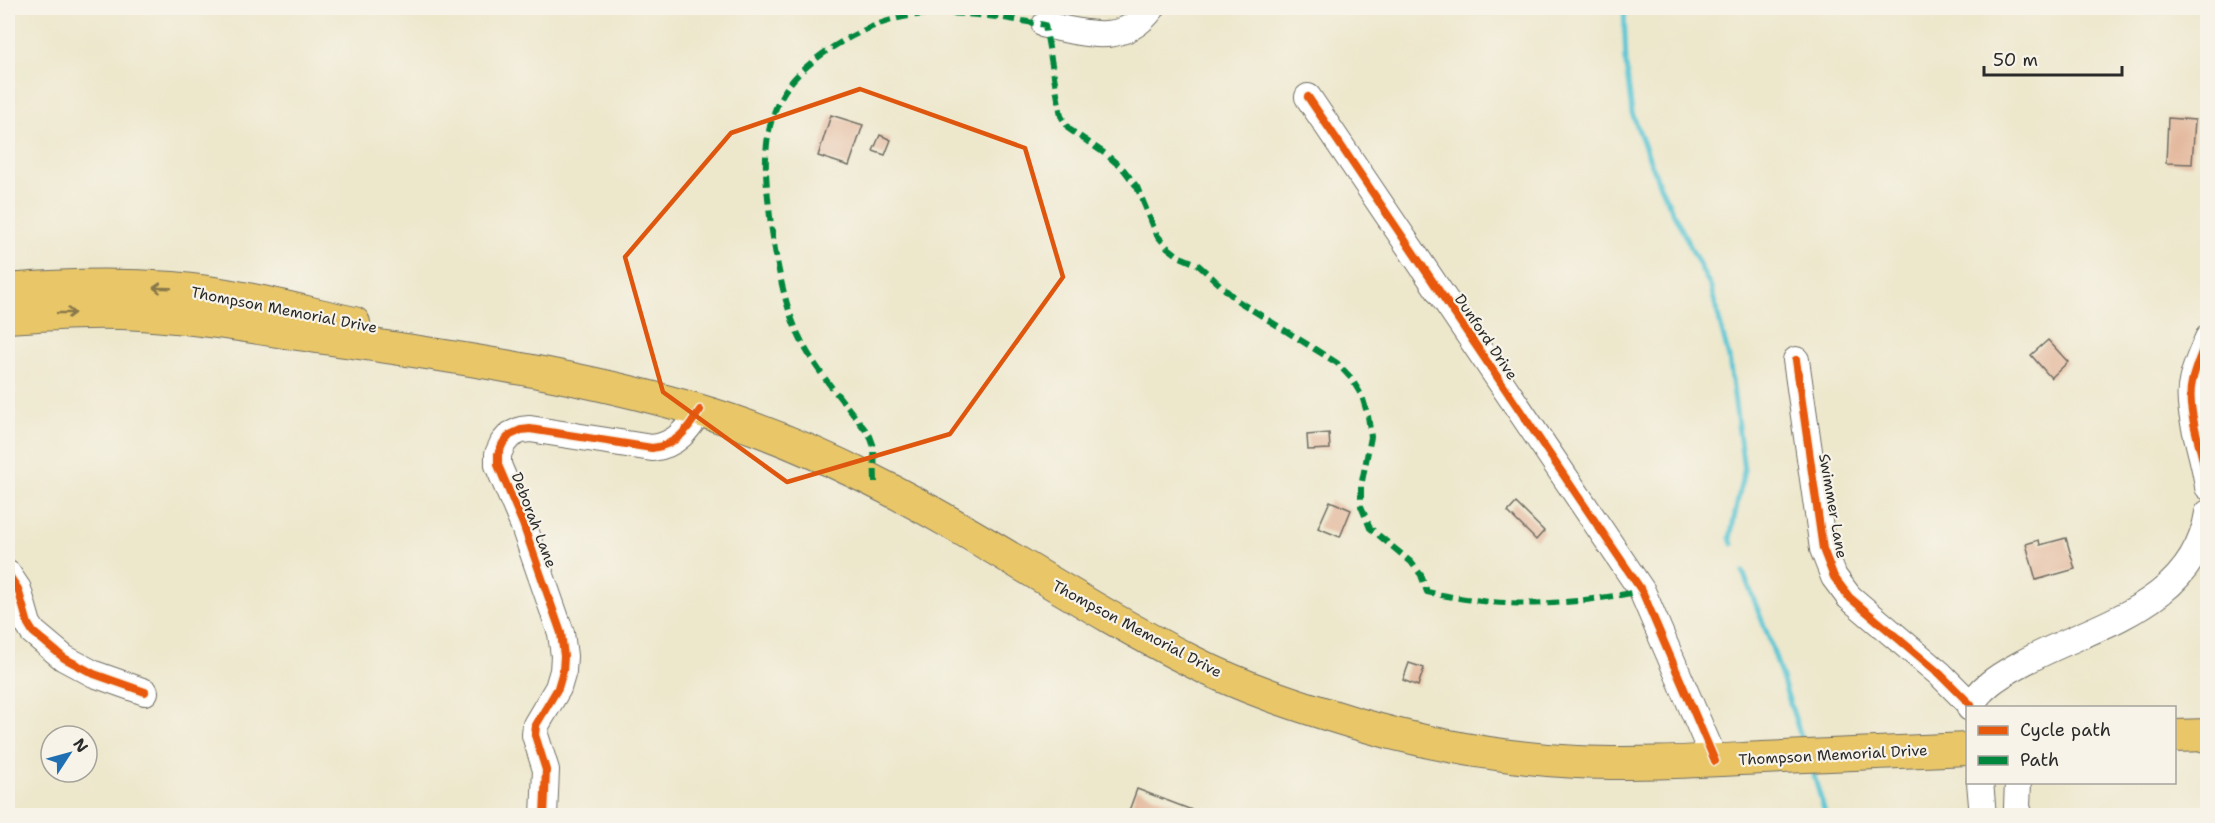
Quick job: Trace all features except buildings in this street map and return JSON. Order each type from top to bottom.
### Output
[{"type":"main road","name":"Thompson Memorial Drive","points":[[8,290],[99,285],[174,288],[233,297],[434,341],[484,360]]},
{"type":"main road","name":"Thompson Memorial Drive","points":[[8,317],[56,313],[163,316],[484,360],[570,378],[700,410],[761,432],[875,482],[968,533],[1102,614],[1194,663],[1291,703],[1391,733],[1450,746],[1518,757],[1575,762],[1636,763],[1966,750]]},
{"type":"main road","points":[[2176,736],[2208,735]]},
{"type":"street","points":[[1045,25],[1097,35],[1111,34],[1136,25],[1152,8]]},
{"type":"street","name":"Dunford Drive","points":[[1308,97],[1642,591],[1715,760]]},
{"type":"street","points":[[2208,338],[2192,382],[2191,400],[2208,487]]},
{"type":"street","name":"Swimmer Lane","points":[[1796,360],[1823,549],[1834,577],[1849,597],[1940,674],[1967,706]]},
{"type":"street","name":"Deborah Lane","points":[[544,816],[546,770],[535,735],[536,725],[558,688],[564,656],[561,633],[523,524],[498,465],[498,454],[502,443],[510,435],[530,429],[652,448],[662,447],[685,433],[700,410]]},
{"type":"street","points":[[1970,706],[1980,692],[2004,673],[2028,659],[2150,602],[2174,581],[2190,561],[2199,545],[2208,513]]},
{"type":"street","points":[[8,574],[18,589],[28,624],[33,632],[48,645],[81,668],[146,692]]},
{"type":"street","points":[[1966,725],[1964,736],[1966,745]]},
{"type":"street","points":[[1980,784],[1983,816]]},
{"type":"street","points":[[2018,784],[2020,816]]},
{"type":"highlighted area","points":[[860,89],[1025,148],[1063,277],[950,434],[787,482],[663,392],[625,257],[731,133]]},
{"type":"waterway","points":[[1624,8],[1626,65],[1632,113],[1659,184],[1711,288],[1729,358],[1744,470],[1730,538],[1732,544]]},
{"type":"waterway","points":[[1743,572],[1770,641],[1802,740]]},
{"type":"waterway","points":[[1813,772],[1826,816]]},
{"type":"marked path","points":[[875,482],[874,447],[870,436],[814,362],[799,336],[788,309],[770,217],[766,174],[770,125],[782,95],[800,73],[827,51],[860,32],[893,19],[926,14],[994,17],[1045,25],[1061,116],[1069,129],[1107,155],[1124,170],[1137,187],[1157,235],[1167,247],[1180,257],[1197,264],[1238,301],[1337,363],[1351,378],[1362,396],[1371,437],[1361,486],[1361,506],[1370,528],[1411,562],[1421,575],[1427,592],[1483,601],[1535,604],[1586,600],[1642,591]]},
{"type":"cycle path","points":[[1308,97],[1642,591],[1715,761]]},
{"type":"cycle path","points":[[2208,338],[2195,371],[2191,393],[2193,419],[2208,487]]},
{"type":"cycle path","points":[[1796,360],[1823,549],[1834,577],[1849,597],[1940,674],[1971,705]]},
{"type":"cycle path","points":[[544,816],[546,770],[535,735],[536,725],[558,688],[564,656],[561,633],[523,524],[498,465],[498,454],[510,435],[530,429],[652,448],[675,440],[691,424],[700,410]]},
{"type":"cycle path","points":[[8,574],[18,589],[28,624],[33,632],[64,658],[94,674],[145,692]]}]
